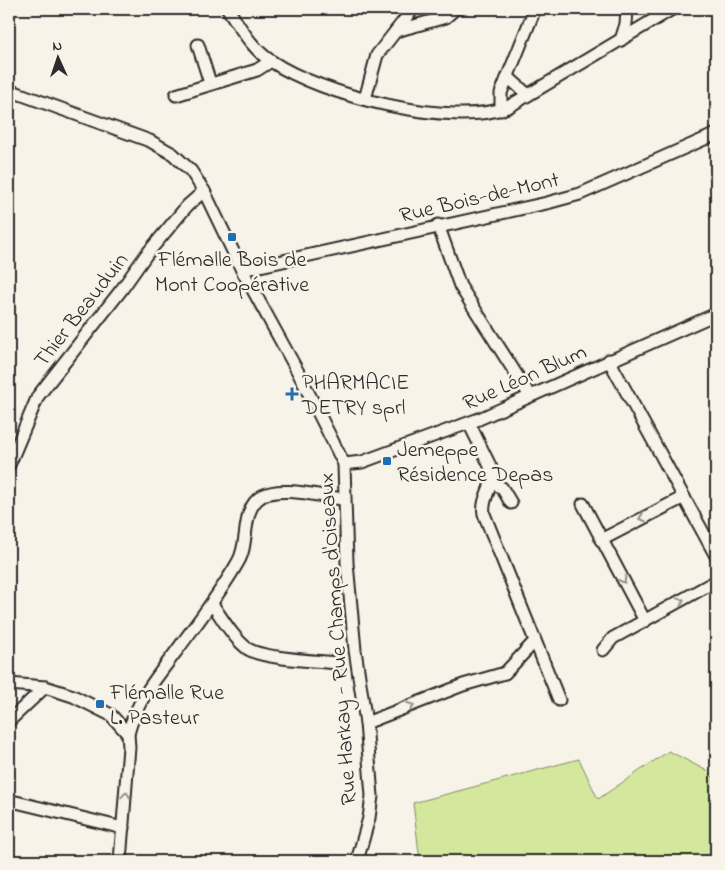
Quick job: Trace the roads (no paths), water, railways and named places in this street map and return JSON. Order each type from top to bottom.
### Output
[{"type":"street","points":[[228,9],[254,46],[271,61],[309,80],[365,99],[449,114],[483,114],[501,110],[672,9]]},
{"type":"street","points":[[365,99],[377,55],[386,40],[396,31],[400,22],[413,9]]},
{"type":"street","points":[[396,31],[446,17],[455,9]]},
{"type":"street","points":[[501,110],[501,93],[535,9]]},
{"type":"street","points":[[621,40],[626,24],[627,10],[648,23]]},
{"type":"street","points":[[198,45],[210,83]]},
{"type":"street","points":[[176,95],[257,70],[271,61]]},
{"type":"street","points":[[508,77],[528,95]]},
{"type":"street","name":"Rue Harkay - Rue Champs d'Oiseaux","points":[[9,90],[158,145],[186,166],[204,191],[242,270],[298,372],[344,464],[344,499],[353,637],[366,723],[372,796],[370,818],[357,861]]},
{"type":"street","name":"Rue Bois-de-Mont","points":[[242,270],[547,203],[580,194],[716,134]]},
{"type":"street","name":"Thier Beauduin","points":[[9,465],[38,396],[122,289],[146,255],[187,206],[204,191]]},
{"type":"street","points":[[438,226],[460,286],[530,396]]},
{"type":"street","name":"Rue Léon Blum","points":[[344,464],[362,462],[469,423],[716,314]]},
{"type":"street","points":[[609,360],[716,556]]},
{"type":"street","points":[[469,423],[493,472],[492,482],[484,503],[484,514],[558,700]]},
{"type":"street","points":[[492,482],[502,488],[511,503]]},
{"type":"street","points":[[120,861],[129,747],[128,734],[133,714],[150,686],[212,604],[243,554],[249,513],[257,500],[266,494],[278,491],[344,499]]},
{"type":"street","points":[[600,540],[684,497]]},
{"type":"street","points":[[583,504],[600,540],[645,621]]},
{"type":"street","points":[[603,650],[612,638],[716,581]]},
{"type":"street","points":[[212,604],[241,642],[253,651],[266,655],[338,663]]},
{"type":"street","points":[[366,723],[463,685],[505,673],[535,640]]},
{"type":"street","points":[[9,684],[46,687],[73,696],[111,715],[128,734]]},
{"type":"street","points":[[9,721],[46,687]]},
{"type":"street","points":[[10,800],[123,828]]},
{"type":"place","name":"Flémalle Bois de Mont Coopérative","points":[[232,237]]},
{"type":"place","name":"PHARMACIE DETRY sprl","points":[[292,394]]},
{"type":"place","name":"Jemeppe Résidence Depas","points":[[387,461]]},
{"type":"place","name":"Flémalle Rue L. Pasteur","points":[[100,704]]}]
